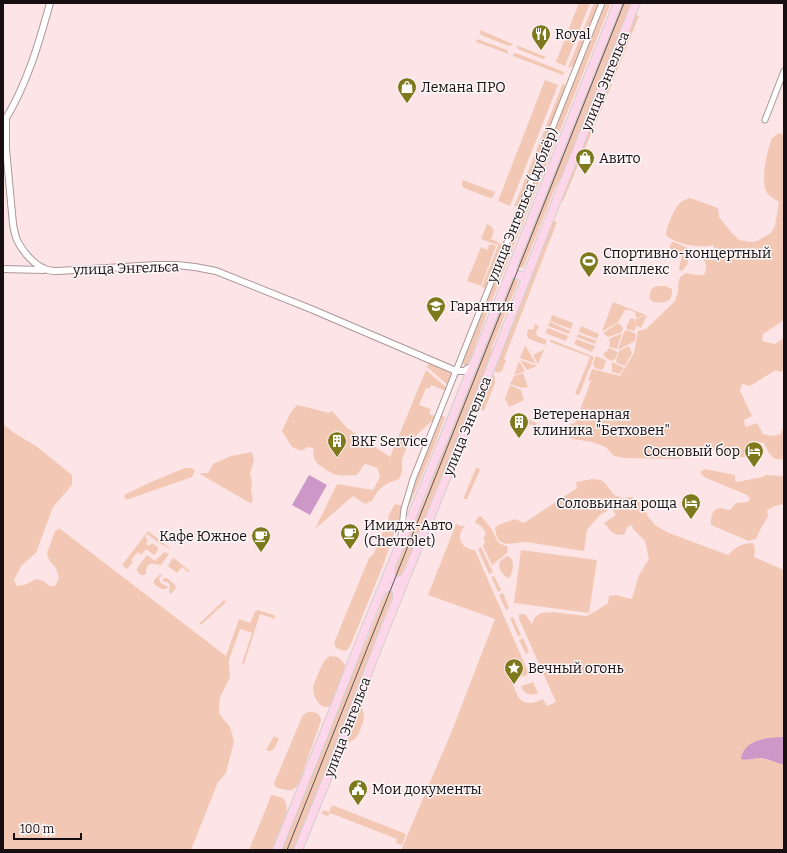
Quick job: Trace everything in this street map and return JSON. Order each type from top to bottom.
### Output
[{"type":"main road","name":"улица Энгельса","points":[[278,850],[378,597],[618,3]]},
{"type":"main road","name":"улица Энгельса","points":[[298,850],[556,202],[637,4]]},
{"type":"main road","points":[[510,272],[526,278]]},
{"type":"main road","points":[[393,562],[390,573],[391,577],[395,580],[400,581],[403,579],[409,569]]},
{"type":"main road","points":[[378,597],[387,587],[393,587],[397,592],[396,603]]},
{"type":"street","points":[[46,270],[39,267],[29,257],[20,244],[15,233],[4,138],[5,120],[22,88],[39,43],[50,3]]},
{"type":"street","name":"улица Энгельса (дублёр)","points":[[400,544],[404,509],[413,479],[602,3]]},
{"type":"street","points":[[765,120],[784,71]]},
{"type":"street","name":"улица Энгельса","points":[[3,269],[58,271],[163,265],[195,267],[211,270],[238,279],[456,370],[464,371],[472,366]]},
{"type":"shaded area","points":[[579,3],[590,3],[565,66],[556,62]]},
{"type":"shaded area","points":[[594,3],[600,3],[575,63],[573,66],[568,68]]},
{"type":"shaded area","points":[[603,3],[611,3],[487,313],[469,363],[464,365],[462,363]]},
{"type":"shaded area","points":[[620,3],[634,3],[562,176],[555,188],[524,266],[521,268],[518,264]]},
{"type":"shaded area","points":[[633,14],[639,16],[613,81],[609,75]]},
{"type":"shaded area","points":[[480,30],[513,44],[509,46],[481,35]]},
{"type":"shaded area","points":[[477,39],[507,50],[509,54],[476,42]]},
{"type":"shaded area","points":[[516,45],[546,57],[543,59],[518,49]]},
{"type":"shaded area","points":[[516,53],[564,72],[563,75],[513,56],[513,54]]},
{"type":"shaded area","points":[[545,80],[558,85],[510,206],[498,201]]},
{"type":"shaded area","points":[[605,82],[612,84],[563,201],[559,199]]},
{"type":"shaded area","points":[[563,83],[565,90],[520,202],[514,207]]},
{"type":"shaded area","points":[[779,133],[784,134],[784,320],[763,334],[762,341],[775,344],[784,338],[784,370],[780,372],[776,370],[750,386],[742,384],[740,391],[752,416],[744,420],[746,427],[757,423],[763,434],[771,436],[781,434],[784,423],[784,459],[776,459],[771,456],[764,443],[752,441],[747,444],[745,457],[725,457],[721,451],[699,448],[679,459],[623,458],[614,456],[606,447],[592,442],[573,439],[566,435],[565,430],[571,424],[575,423],[591,381],[588,380],[592,369],[620,376],[634,353],[638,331],[646,329],[675,301],[680,277],[686,273],[704,275],[706,264],[700,252],[703,250],[711,251],[714,248],[713,245],[688,245],[675,241],[666,235],[671,217],[681,202],[690,198],[718,208],[719,217],[739,240],[750,242],[757,241],[771,233],[775,226],[779,202],[767,193],[764,174],[766,158],[772,138]]},
{"type":"shaded area","points":[[463,180],[495,192],[493,197],[490,198],[464,188],[462,185]]},
{"type":"shaded area","points":[[552,221],[557,222],[504,359],[506,360],[502,371],[498,373],[494,367]]},
{"type":"shaded area","points":[[487,224],[493,229],[491,239],[498,242],[497,245],[481,239]]},
{"type":"shaded area","points":[[672,242],[691,250],[687,265],[681,271],[679,269],[681,254],[670,250],[670,245]]},
{"type":"shaded area","points":[[499,243],[505,245],[488,289],[482,287]]},
{"type":"shaded area","points":[[490,244],[496,246],[481,286],[467,281],[481,247],[487,250]]},
{"type":"shaded area","points":[[512,279],[517,279],[518,282],[492,347],[491,356],[445,474],[436,489],[402,575],[397,577],[394,573],[430,486],[434,472],[481,354]]},
{"type":"shaded area","points":[[657,286],[666,286],[672,289],[670,299],[660,302],[650,300],[649,297],[652,288]]},
{"type":"shaded area","points":[[613,302],[646,315],[636,318],[635,312],[625,310],[618,322],[602,331]]},
{"type":"shaded area","points":[[552,315],[573,323],[571,329],[550,321]]},
{"type":"shaded area","points":[[647,315],[641,328],[636,326],[636,319]]},
{"type":"shaded area","points":[[630,319],[635,319],[636,327],[634,331],[626,328]]},
{"type":"shaded area","points":[[550,322],[570,331],[569,334],[548,326]]},
{"type":"shaded area","points":[[618,323],[623,328],[622,332],[608,337],[603,333]]},
{"type":"shaded area","points":[[535,324],[539,326],[536,332],[537,336],[547,340],[545,345],[529,339],[527,336],[528,329],[533,330]]},
{"type":"shaded area","points":[[581,326],[599,334],[597,339],[579,332]]},
{"type":"shaded area","points":[[548,328],[568,336],[566,341],[545,333]]},
{"type":"shaded area","points":[[627,330],[636,334],[635,341],[618,350],[624,332]]},
{"type":"shaded area","points":[[622,333],[617,349],[609,347],[609,339]]},
{"type":"shaded area","points":[[578,334],[597,341],[595,344],[577,337]]},
{"type":"shaded area","points":[[576,339],[595,346],[592,352],[574,344]]},
{"type":"shaded area","points":[[550,340],[594,357],[579,395],[575,394],[590,357],[550,342]]},
{"type":"shaded area","points":[[525,345],[536,364],[520,358]]},
{"type":"shaded area","points":[[629,346],[632,353],[625,366],[617,363],[616,360],[619,351]]},
{"type":"shaded area","points":[[609,348],[618,352],[615,359],[612,361],[606,358],[603,354]]},
{"type":"shaded area","points":[[544,350],[538,364],[533,355]]},
{"type":"shaded area","points":[[596,356],[605,360],[606,362],[602,370],[595,368],[593,364]]},
{"type":"shaded area","points":[[520,360],[537,366],[527,370]]},
{"type":"shaded area","points":[[519,361],[525,371],[514,375]]},
{"type":"shaded area","points":[[612,362],[624,368],[620,374],[612,372]]},
{"type":"shaded area","points":[[429,363],[450,373],[451,377],[449,386],[427,367]]},
{"type":"shaded area","points":[[426,370],[448,389],[446,391],[431,385],[429,389],[426,388],[419,405],[431,409],[429,414],[435,416],[433,420],[411,440],[407,447],[402,459],[402,472],[399,479],[383,487],[377,492],[372,501],[365,504],[353,496],[315,529],[337,484],[373,490],[380,475],[377,468],[365,464],[357,475],[342,476],[335,474],[317,463],[314,457],[313,448],[308,447],[301,451],[292,447],[282,431],[291,412],[297,405],[330,413],[331,410],[347,428],[390,457]]},
{"type":"shaded area","points":[[523,373],[528,387],[522,388],[510,384],[514,376]]},
{"type":"shaded area","points":[[492,374],[495,376],[495,383],[484,411],[477,408]]},
{"type":"shaded area","points":[[510,385],[521,390],[524,400],[509,407],[505,399]]},
{"type":"shaded area","points":[[441,415],[445,417],[406,513],[407,504],[415,478]]},
{"type":"shaded area","points":[[520,416],[537,423],[534,426],[521,421]]},
{"type":"shaded area","points":[[3,424],[14,433],[36,446],[72,475],[72,485],[53,507],[36,553],[21,566],[14,580],[17,586],[24,585],[37,579],[50,586],[55,586],[59,578],[56,568],[49,560],[47,553],[55,531],[59,528],[226,656],[239,619],[250,623],[255,612],[258,610],[274,615],[275,617],[275,619],[260,614],[244,664],[242,663],[252,633],[240,629],[229,660],[230,677],[220,697],[219,705],[219,713],[230,727],[234,741],[226,773],[218,782],[191,850],[3,850]]},
{"type":"shaded area","points":[[252,452],[254,460],[250,473],[253,499],[250,503],[200,474],[208,473],[213,464],[231,456]]},
{"type":"shaded area","points":[[185,468],[195,470],[192,477],[126,500],[124,496],[151,482]]},
{"type":"shaded area","points":[[476,468],[480,470],[467,499],[464,499],[464,497]]},
{"type":"shaded area","points":[[705,469],[735,475],[735,480],[737,482],[762,477],[765,475],[784,476],[784,504],[767,510],[768,516],[756,539],[749,541],[711,525],[712,514],[715,510],[720,508],[730,510],[736,503],[748,502],[750,498],[747,495],[704,477],[700,472]]},
{"type":"shaded area","points":[[309,475],[327,485],[310,515],[292,505]]},
{"type":"shaded area","points":[[592,479],[601,480],[614,495],[623,498],[632,497],[639,501],[645,508],[648,517],[656,526],[669,533],[728,555],[739,546],[753,543],[755,548],[754,557],[784,570],[784,738],[782,737],[745,760],[760,758],[784,765],[784,850],[401,850],[451,733],[495,619],[428,595],[456,524],[465,526],[460,534],[461,541],[466,547],[475,550],[529,674],[512,680],[518,697],[525,702],[530,703],[543,699],[547,706],[556,702],[519,619],[519,614],[525,614],[532,624],[534,618],[541,613],[553,612],[586,616],[608,603],[609,596],[615,595],[632,599],[639,575],[649,559],[645,541],[633,529],[632,525],[627,527],[625,534],[618,535],[611,531],[604,523],[616,515],[611,508],[599,516],[587,530],[584,551],[526,542],[506,544],[499,540],[496,535],[495,528],[498,525],[515,519],[524,523],[577,488],[576,482]]},
{"type":"shaded area","points":[[395,504],[403,506],[384,563],[351,644],[348,649],[344,651],[336,648],[334,643],[369,558],[373,555],[389,518],[388,516]]},
{"type":"shaded area","points":[[479,516],[481,516],[491,528],[499,543],[508,547],[507,553],[492,565],[483,546],[485,543],[484,536],[486,534],[482,527],[475,523]]},
{"type":"shaded area","points":[[148,531],[172,550],[147,534],[145,537],[148,540],[146,544],[149,546],[152,543],[158,547],[158,550],[154,555],[146,549],[141,555],[138,552],[131,560],[133,562],[127,569],[122,565]]},
{"type":"shaded area","points":[[481,547],[493,572],[489,574],[478,549]]},
{"type":"shaded area","points":[[521,550],[597,560],[589,613],[514,603]]},
{"type":"shaded area","points":[[164,552],[169,554],[161,565],[148,565],[146,574],[144,575],[141,575],[137,571],[137,568],[147,555],[155,561]]},
{"type":"shaded area","points":[[507,556],[510,557],[513,562],[513,568],[510,577],[508,578],[502,573],[499,566],[500,561]]},
{"type":"shaded area","points":[[174,558],[190,571],[188,572],[182,567],[177,573],[168,566]]},
{"type":"shaded area","points":[[160,574],[162,575],[159,578],[160,582],[168,587],[166,589],[161,589],[154,584],[154,580]]},
{"type":"shaded area","points":[[494,576],[501,590],[498,592],[491,577]]},
{"type":"shaded area","points":[[164,578],[167,578],[176,586],[171,594],[169,592],[170,585],[163,581]]},
{"type":"shaded area","points":[[393,590],[393,595],[368,663],[294,850],[282,850],[328,730],[386,593],[387,591]]},
{"type":"shaded area","points":[[503,593],[509,608],[506,610],[499,595]]},
{"type":"shaded area","points":[[224,600],[226,602],[202,624],[199,624]]},
{"type":"shaded area","points":[[513,617],[521,635],[518,636],[510,618]]},
{"type":"shaded area","points":[[523,638],[529,652],[526,654],[519,640]]},
{"type":"shaded area","points":[[330,656],[338,657],[345,665],[330,706],[324,707],[314,696],[313,689],[322,665]]},
{"type":"shaded area","points":[[533,682],[538,693],[528,694],[522,689],[521,686]]},
{"type":"shaded area","points":[[361,706],[364,719],[359,733],[355,739],[346,744]]},
{"type":"shaded area","points":[[308,712],[313,712],[320,716],[321,721],[299,783],[292,790],[278,788],[274,784],[275,781],[302,717]]},
{"type":"shaded area","points":[[274,736],[279,739],[274,749],[270,751],[266,750]]},
{"type":"shaded area","points":[[784,738],[784,765],[761,758],[746,760],[741,759],[746,747],[751,744],[763,739]]},
{"type":"shaded area","points":[[273,795],[283,798],[286,803],[287,812],[272,850],[249,850],[271,796]]},
{"type":"shaded area","points":[[332,805],[406,834],[402,845],[396,843],[397,839],[330,813],[328,816],[322,814],[323,810],[329,812]]},
{"type":"tram line","points":[[287,850],[624,3]]},
{"type":"place","name":"Royal","points":[[541,51]]},
{"type":"place","name":"Лемана ПРО","points":[[407,104]]},
{"type":"place","name":"Авито","points":[[585,175]]},
{"type":"place","name":"Спортивно-концертный комплекс","points":[[589,278]]},
{"type":"place","name":"Гарантия","points":[[436,323]]},
{"type":"place","name":"Ветеренарная клиника \"Бетховен\"","points":[[519,439]]},
{"type":"place","name":"BKF Service","points":[[337,458]]},
{"type":"place","name":"Сосновый бор","points":[[754,468]]},
{"type":"place","name":"Соловьиная роща","points":[[691,520]]},
{"type":"place","name":"Имидж-Авто (Chevrolet)","points":[[350,550]]},
{"type":"place","name":"Кафе Южное","points":[[261,553]]},
{"type":"place","name":"Вечный огонь","points":[[514,685]]},
{"type":"place","name":"Мои документы","points":[[358,806]]}]
